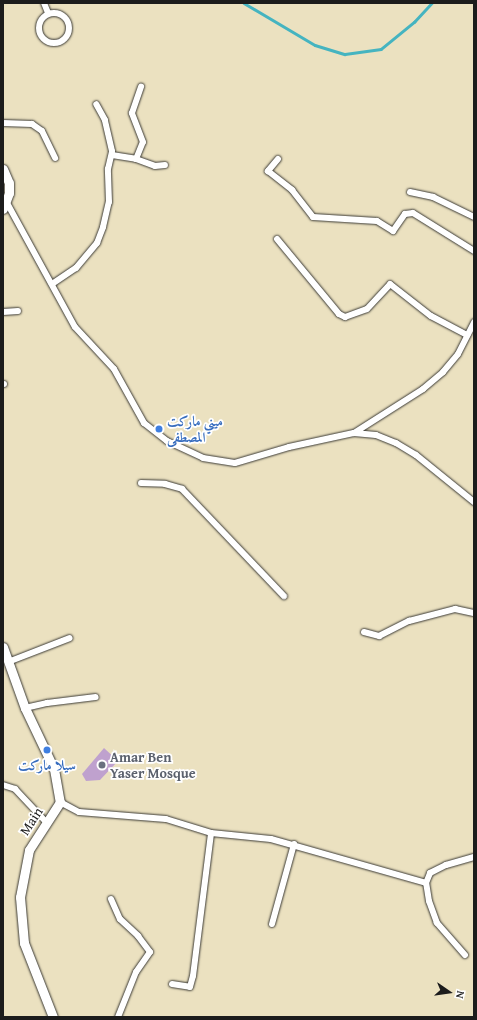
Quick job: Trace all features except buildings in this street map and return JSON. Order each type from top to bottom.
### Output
[{"type":"main road","points":[[3,169],[10,183],[5,206]]},
{"type":"main road","name":"Main","points":[[3,647],[25,708],[54,769],[60,802],[29,850],[20,897],[24,943],[53,1017]]},
{"type":"street","points":[[44,3],[48,13]]},
{"type":"street","points":[[48,13],[60,13],[69,22],[69,34],[60,42],[48,42],[40,34],[40,22],[48,13]]},
{"type":"street","points":[[136,159],[143,142],[132,113],[141,87]]},
{"type":"street","points":[[52,284],[76,268],[97,243],[109,202],[108,169],[112,155],[111,139],[96,104]]},
{"type":"street","points":[[3,123],[32,124],[42,131],[55,158]]},
{"type":"street","points":[[112,155],[136,159],[155,166],[165,165]]},
{"type":"street","points":[[278,159],[268,171],[292,190],[313,217],[377,222],[394,231],[405,214],[413,213],[474,251]]},
{"type":"street","points":[[410,192],[433,197],[474,217]]},
{"type":"street","points":[[5,206],[52,284],[75,327],[114,369],[144,423],[182,451],[209,460],[235,463],[289,447],[354,433],[376,435],[396,443],[416,455],[474,502]]},
{"type":"street","points":[[278,239],[339,314],[345,317],[367,310],[390,284],[432,316],[467,335]]},
{"type":"street","points":[[3,312],[18,311]]},
{"type":"street","points":[[354,433],[423,389],[443,372],[458,354],[474,322]]},
{"type":"street","points":[[141,483],[165,484],[182,489],[284,596]]},
{"type":"street","points":[[364,632],[379,636],[408,621],[455,609],[474,613]]},
{"type":"street","points":[[8,662],[70,638]]},
{"type":"street","points":[[25,708],[47,703],[96,698]]},
{"type":"street","points":[[3,785],[15,789],[46,822]]},
{"type":"street","points":[[60,802],[79,812],[166,819],[211,833],[257,836],[294,844],[426,883]]},
{"type":"street","points":[[172,984],[190,987],[193,976],[211,833]]},
{"type":"street","points":[[272,924],[294,844]]},
{"type":"street","points":[[465,955],[437,923],[429,901],[426,883],[430,873],[446,865],[474,857]]},
{"type":"street","points":[[111,899],[120,919],[138,936],[150,952],[136,972],[118,1017]]},
{"type":"waterway","points":[[244,3],[315,45],[345,54],[381,49],[414,22],[432,3]]},
{"type":"place","name":"ميني ماركت المصطفى","points":[[159,429]]},
{"type":"place","name":"سيلا ماركت","points":[[47,750]]},
{"type":"place","name":"Amar Ben Yaser Mosque","points":[[102,765]]}]
